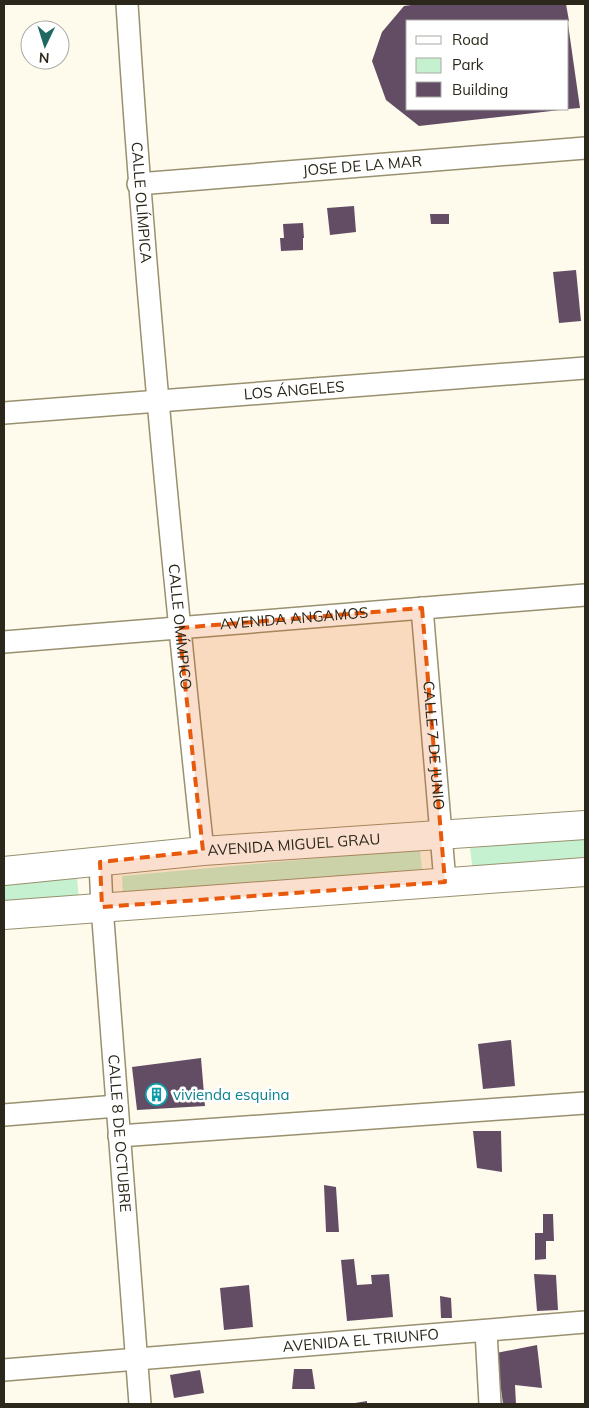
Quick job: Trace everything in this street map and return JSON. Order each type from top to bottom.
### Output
[{"type":"street","name":"CALLE OLÍMPICA","points":[[127,4],[138,184],[158,401]]},
{"type":"street","name":"JOSE DE LA MAR","points":[[138,184],[585,148]]},
{"type":"street","name":"LOS ÁNGELES","points":[[4,414],[585,368]]},
{"type":"street","name":"CALLE OMÍMPICO","points":[[158,401],[179,628],[203,852]]},
{"type":"street","name":"AVENIDA ANGAMOS","points":[[4,642],[585,596]]},
{"type":"street","name":"CALLE 7 DE JUNIO","points":[[422,608],[445,882]]},
{"type":"street","name":"AVENIDA MIGUEL GRAU","points":[[4,871],[203,852],[585,825]]},
{"type":"street","name":"CALLE 8 DE OCTUBRE","points":[[100,862],[140,1404]]},
{"type":"street","points":[[4,915],[585,872]]},
{"type":"street","points":[[120,1136],[585,1103]]},
{"type":"street","points":[[4,1115],[117,1106]]},
{"type":"street","name":"AVENIDA EL TRIUNFO","points":[[4,1370],[585,1322]]},
{"type":"street","points":[[486,1330],[490,1404]]},
{"type":"highlighted area","points":[[422,608],[445,882],[102,907],[100,862],[203,851],[179,628]]},
{"type":"green space","points":[[585,838],[585,864],[473,872],[470,848]]},
{"type":"green space","points":[[420,849],[422,870],[123,897],[122,876]]},
{"type":"green space","points":[[77,877],[79,900],[4,906],[4,883]]},
{"type":"building","points":[[418,4],[566,4],[569,20],[406,20],[406,110],[560,110],[419,126],[386,100],[372,61],[382,32],[404,6]]},
{"type":"building","points":[[569,31],[580,108],[569,109]]},
{"type":"building","points":[[354,206],[356,232],[330,235],[327,208]]},
{"type":"building","points":[[430,214],[449,214],[449,224],[431,224]]},
{"type":"building","points":[[303,223],[303,250],[281,251],[280,238],[284,238],[283,224]]},
{"type":"building","points":[[576,270],[581,321],[559,323],[553,272]]},
{"type":"building","points":[[511,1040],[515,1086],[483,1089],[478,1044]]},
{"type":"building","name":"vivienda esquina","points":[[201,1058],[205,1106],[137,1110],[132,1067]]},
{"type":"building","points":[[473,1131],[501,1131],[502,1172],[477,1168]]},
{"type":"building","points":[[324,1185],[336,1187],[339,1232],[326,1232]]},
{"type":"building","points":[[543,1214],[553,1214],[554,1241],[546,1241],[546,1259],[535,1260],[535,1233],[543,1233]]},
{"type":"building","points":[[354,1259],[357,1285],[372,1284],[371,1275],[389,1274],[393,1317],[347,1321],[341,1260]]},
{"type":"building","points":[[534,1274],[556,1275],[558,1310],[537,1311]]},
{"type":"building","points":[[249,1285],[253,1327],[224,1330],[220,1288]]},
{"type":"building","points":[[440,1296],[451,1298],[452,1318],[441,1318]]},
{"type":"building","points":[[537,1345],[542,1388],[515,1385],[516,1404],[503,1404],[496,1353]]},
{"type":"building","points":[[294,1369],[312,1369],[315,1389],[292,1389]]},
{"type":"building","points":[[200,1370],[204,1393],[174,1398],[170,1375]]},
{"type":"building","points":[[367,1401],[367,1404],[355,1404],[355,1403]]},
{"type":"place","name":"vivienda esquina","points":[[157,1095]]}]
